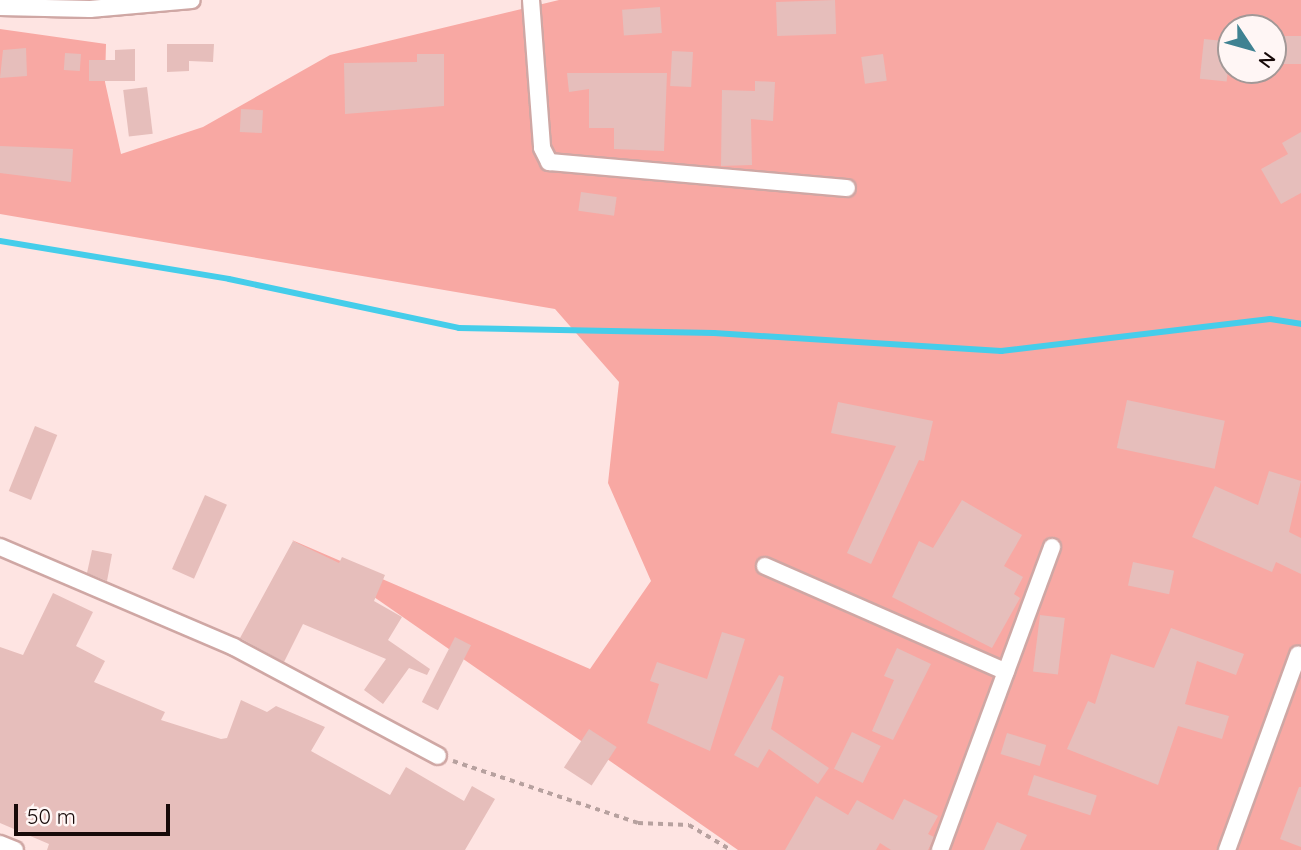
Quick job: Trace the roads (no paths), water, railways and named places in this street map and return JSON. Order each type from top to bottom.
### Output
[{"type":"street","points":[[0,7],[90,9],[192,0]]},
{"type":"street","points":[[531,0],[542,148],[549,162],[846,188]]},
{"type":"street","points":[[0,547],[234,648],[438,756]]},
{"type":"street","points":[[940,850],[1052,547]]},
{"type":"street","points":[[765,566],[1006,672]]},
{"type":"street","points":[[1227,850],[1298,655]]},
{"type":"street","points":[[0,844],[15,850]]},
{"type":"waterway","points":[[0,241],[229,279],[459,328],[714,333],[1001,351],[1270,319],[1301,324]]}]
